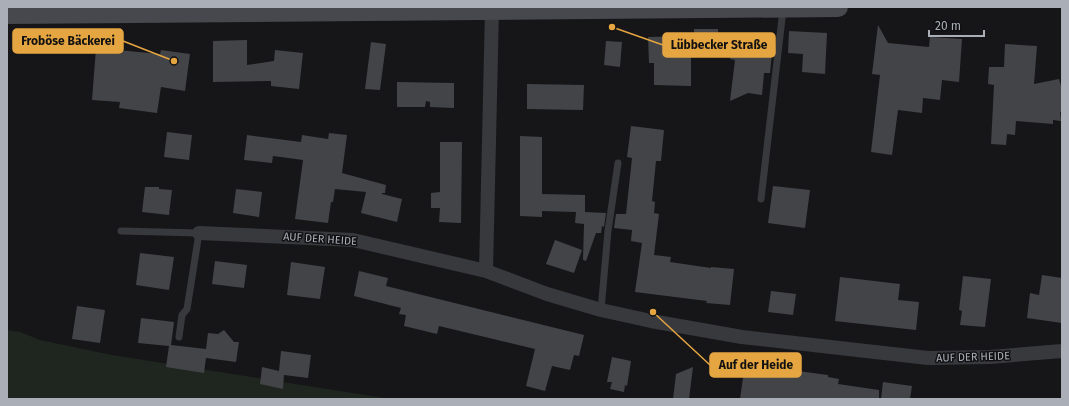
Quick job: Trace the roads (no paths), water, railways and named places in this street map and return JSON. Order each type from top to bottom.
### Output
[{"type":"main road","points":[[7,14],[838,7]]},
{"type":"street","points":[[486,271],[492,10]]},
{"type":"street","name":"AUF DER HEIDE","points":[[199,233],[353,240],[486,271],[547,294],[601,310],[651,321],[742,337],[928,358],[990,357],[1062,351]]},
{"type":"lane","points":[[761,199],[784,8]]},
{"type":"lane","points":[[601,310],[608,231],[618,163]]},
{"type":"lane","points":[[121,231],[199,233],[187,309],[182,315],[179,337]]},
{"type":"place","name":"Lübbecker Straße","points":[[612,27]]},
{"type":"place","name":"Froböse Bäckerei","points":[[174,61]]},
{"type":"place","name":"Auf der Heide","points":[[653,312]]}]
